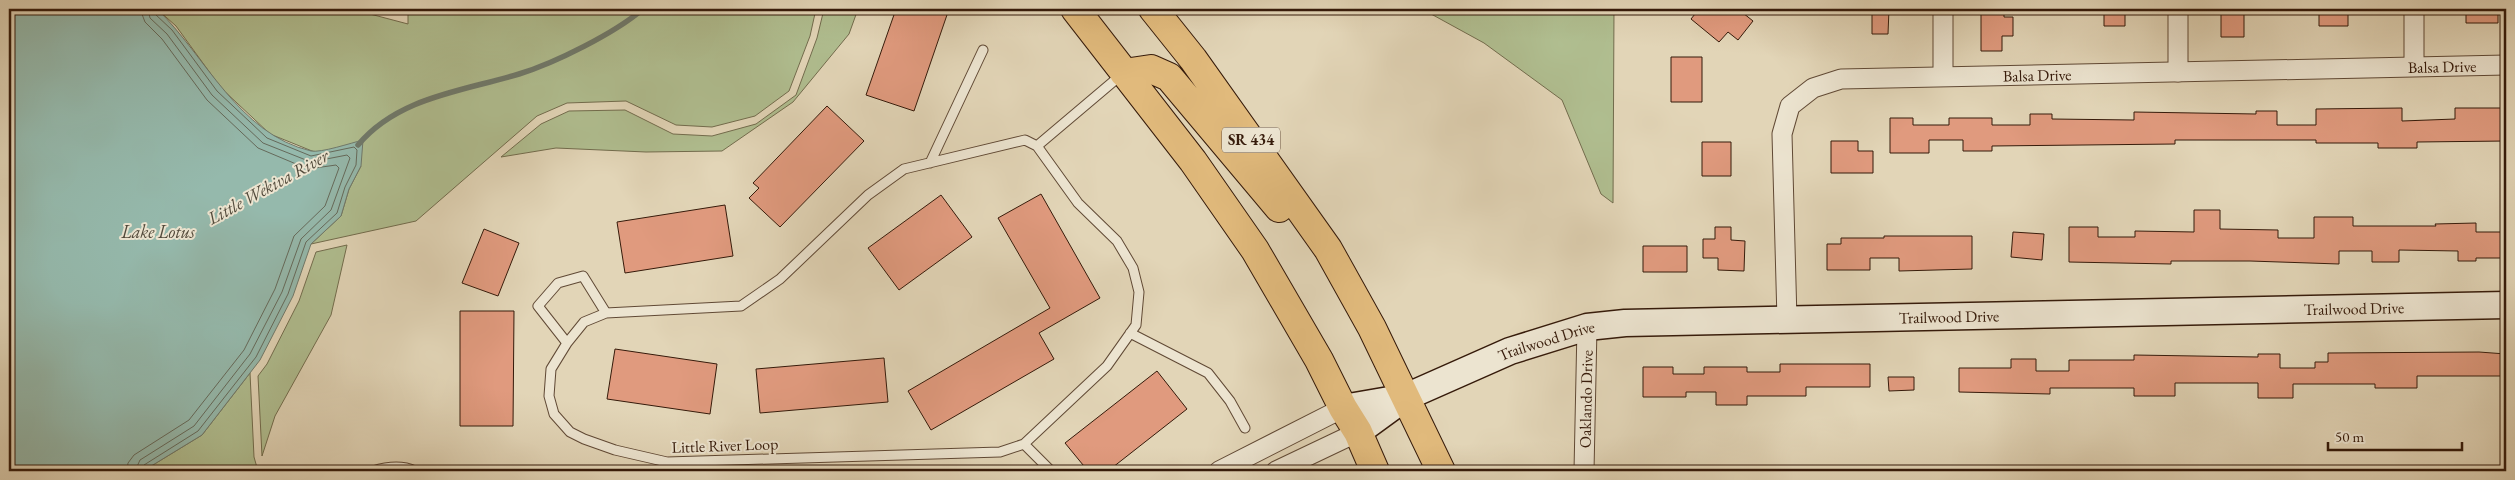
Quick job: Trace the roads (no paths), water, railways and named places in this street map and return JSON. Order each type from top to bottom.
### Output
[{"type":"main road","points":[[1075,9],[1193,161],[1256,250],[1297,319],[1343,408],[1358,432],[1375,471]]},
{"type":"main road","name":"SR 434","points":[[1153,9],[1193,59],[1328,249],[1372,328],[1441,471]]},
{"type":"main road","points":[[1124,73],[1152,69],[1169,77],[1285,214],[1328,249]]},
{"type":"street","points":[[1943,9],[1943,76]]},
{"type":"street","points":[[2178,9],[2178,72]]},
{"type":"street","points":[[2414,9],[2414,66]]},
{"type":"street","name":"Balsa Drive","points":[[1787,320],[1782,134],[1790,106],[1813,88],[1841,79],[2506,65]]},
{"type":"street","name":"Trailwood Drive","points":[[1358,432],[1406,397],[1510,351],[1587,327],[1625,323],[2506,305]]},
{"type":"street","name":"Oaklando Drive","points":[[1584,471],[1587,327]]},
{"type":"street","name":"Trailwood Drive","points":[[1343,408],[1406,397]]},
{"type":"street","points":[[1219,471],[1343,408]]},
{"type":"street","points":[[1276,471],[1358,432]]},
{"type":"lane","points":[[930,163],[982,50]]},
{"type":"lane","points":[[1037,146],[1124,73]]},
{"type":"lane","name":"Little River Loop","points":[[1025,140],[1037,146],[1078,203],[1116,241],[1133,268],[1139,292],[1136,325],[1107,366],[1024,444],[1000,452],[667,462],[615,450],[584,439],[570,432],[554,414],[549,396],[551,369],[567,343],[584,322],[606,313],[741,306],[780,279],[868,195],[904,169],[1025,140]]},
{"type":"lane","points":[[567,343],[538,306],[558,283],[583,276],[606,313]]},
{"type":"lane","points":[[1130,333],[1208,373],[1230,401],[1244,428]]},
{"type":"lane","points":[[1024,444],[1051,471]]},
{"type":"lane","points":[[373,471],[385,468],[409,468],[415,471]]},
{"type":"water","name":"Lake Lotus","points":[[9,9],[157,9],[175,28],[243,111],[263,128],[285,142],[316,151],[363,140],[361,166],[349,189],[341,216],[311,244],[293,296],[260,360],[202,435],[143,471],[9,471]]},
{"type":"waterway","name":"Little Wekiva River","points":[[358,145],[374,129],[392,116],[412,106],[454,91],[519,74],[550,63],[617,28],[643,9]]}]
